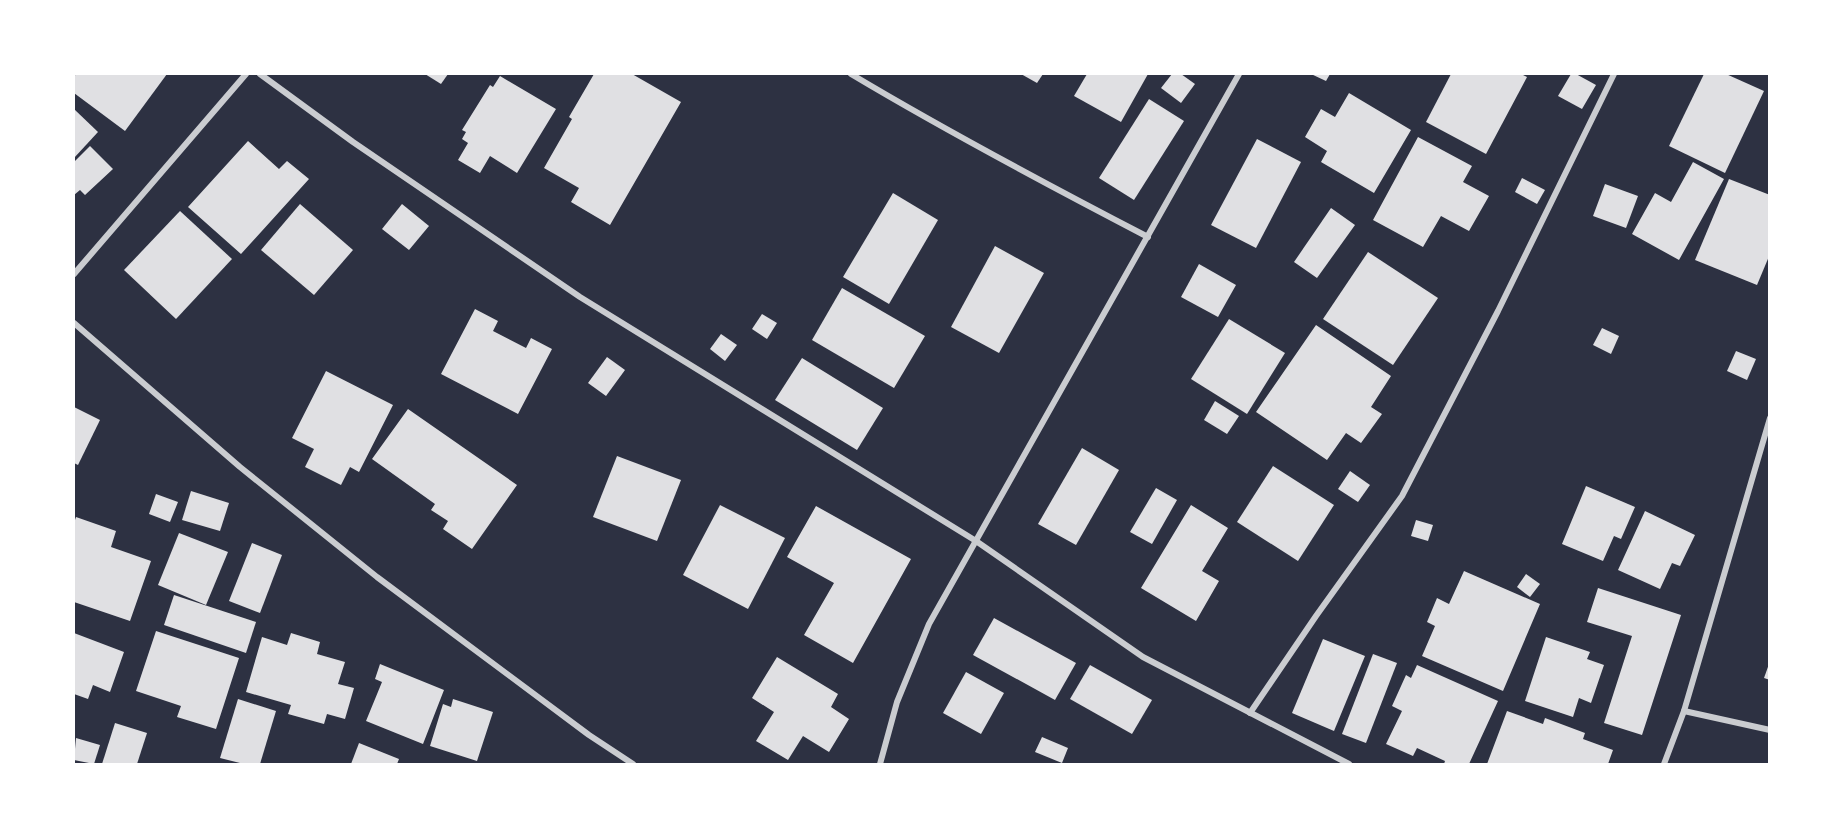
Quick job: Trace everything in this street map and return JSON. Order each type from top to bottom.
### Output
[{"type":"street","points":[[74,274],[76,264],[246,74]]},
{"type":"street","points":[[260,74],[352,142],[580,297],[976,541],[1143,657],[1349,765]]},
{"type":"street","points":[[851,74],[921,115],[1148,237]]},
{"type":"street","points":[[880,765],[897,702],[929,624],[1239,74]]},
{"type":"street","points":[[1250,713],[1402,496],[1498,311],[1614,74]]},
{"type":"street","points":[[74,323],[240,467],[377,577],[589,735],[633,765]]},
{"type":"street","points":[[1664,765],[1684,711],[1770,418]]},
{"type":"street","points":[[1684,711],[1770,730]]},
{"type":"building","points":[[76,74],[167,74],[125,131],[74,93]]},
{"type":"building","points":[[425,74],[448,74],[441,84]]},
{"type":"building","points":[[594,74],[632,74],[681,102],[610,225],[571,202],[579,188],[544,168],[572,119],[569,117]]},
{"type":"building","points":[[1021,74],[1043,74],[1037,83]]},
{"type":"building","points":[[1087,74],[1148,74],[1121,122],[1074,96]]},
{"type":"building","points":[[1172,74],[1181,74],[1195,84],[1181,103],[1161,88]]},
{"type":"building","points":[[1311,74],[1330,74],[1326,81]]},
{"type":"building","points":[[1451,74],[1521,74],[1527,77],[1486,154],[1426,122]]},
{"type":"building","points":[[1571,74],[1576,74],[1596,85],[1582,109],[1558,96]]},
{"type":"building","points":[[1704,74],[1726,74],[1764,91],[1725,173],[1669,146]]},
{"type":"building","points":[[500,76],[556,109],[517,173],[490,156],[480,173],[458,160],[468,143],[462,139],[466,132],[462,130],[490,85],[493,87]]},
{"type":"building","points":[[1349,93],[1411,130],[1374,193],[1321,162],[1327,151],[1305,137],[1321,109],[1335,117]]},
{"type":"building","points":[[1149,99],[1184,121],[1134,200],[1099,178]]},
{"type":"building","points":[[74,109],[98,132],[74,158]]},
{"type":"building","points":[[1418,137],[1472,166],[1463,182],[1489,196],[1469,231],[1441,216],[1423,247],[1373,220]]},
{"type":"building","points":[[1257,139],[1301,162],[1256,248],[1211,225]]},
{"type":"building","points":[[248,141],[279,169],[287,161],[309,179],[241,254],[188,207]]},
{"type":"building","points":[[90,146],[113,169],[85,195],[80,190],[74,195],[74,162]]},
{"type":"building","points":[[1693,162],[1724,179],[1679,260],[1632,234],[1655,193],[1671,202]]},
{"type":"building","points":[[1522,178],[1545,190],[1537,204],[1515,192]]},
{"type":"building","points":[[1729,179],[1770,195],[1770,254],[1757,285],[1695,260]]},
{"type":"building","points":[[1605,184],[1638,196],[1626,228],[1593,216]]},
{"type":"building","points":[[893,193],[938,220],[889,304],[843,277]]},
{"type":"building","points":[[300,204],[353,250],[314,295],[261,250]]},
{"type":"building","points":[[402,204],[429,226],[409,250],[382,229]]},
{"type":"building","points":[[1331,208],[1355,225],[1317,278],[1294,262]]},
{"type":"building","points":[[180,211],[232,259],[176,319],[124,270]]},
{"type":"building","points":[[995,246],[1044,273],[999,353],[951,327]]},
{"type":"building","points":[[1368,252],[1438,298],[1393,365],[1323,319]]},
{"type":"building","points":[[1199,264],[1236,285],[1218,317],[1181,297]]},
{"type":"building","points":[[842,288],[925,336],[894,388],[812,340]]},
{"type":"building","points":[[475,309],[498,321],[493,331],[526,348],[531,338],[552,349],[518,414],[441,374]]},
{"type":"building","points":[[762,314],[777,323],[767,339],[752,329]]},
{"type":"building","points":[[1229,319],[1285,353],[1247,414],[1191,379]]},
{"type":"building","points":[[1316,325],[1391,376],[1371,407],[1382,414],[1361,443],[1346,433],[1327,460],[1256,412]]},
{"type":"building","points":[[1602,328],[1619,336],[1611,354],[1593,345]]},
{"type":"building","points":[[721,334],[737,345],[725,361],[710,349]]},
{"type":"building","points":[[1736,351],[1756,359],[1747,380],[1727,371]]},
{"type":"building","points":[[607,357],[625,370],[606,396],[588,383]]},
{"type":"building","points":[[802,358],[883,408],[857,450],[775,400]]},
{"type":"building","points":[[326,371],[393,405],[359,472],[350,467],[341,485],[305,467],[314,449],[292,438]]},
{"type":"building","points":[[1215,401],[1239,416],[1227,434],[1204,420]]},
{"type":"building","points":[[74,407],[100,420],[78,465],[74,463]]},
{"type":"building","points":[[408,409],[517,485],[472,549],[443,529],[448,521],[431,510],[435,504],[372,459]]},
{"type":"building","points":[[1082,448],[1119,470],[1076,545],[1038,524]]},
{"type":"building","points":[[617,456],[681,480],[657,541],[593,517]]},
{"type":"building","points":[[1273,466],[1334,505],[1298,561],[1237,522]]},
{"type":"building","points":[[1350,471],[1370,485],[1358,502],[1338,489]]},
{"type":"building","points":[[1586,486],[1635,507],[1621,539],[1614,536],[1603,561],[1562,544]]},
{"type":"building","points":[[1156,488],[1177,500],[1152,544],[1130,532]]},
{"type":"building","points":[[191,491],[229,503],[220,531],[182,520]]},
{"type":"building","points":[[156,494],[178,502],[170,522],[149,514]]},
{"type":"building","points":[[720,505],[785,538],[748,609],[683,575]]},
{"type":"building","points":[[1191,505],[1228,528],[1202,571],[1219,581],[1196,621],[1141,588]]},
{"type":"building","points":[[816,506],[911,559],[853,663],[804,635],[834,583],[787,557]]},
{"type":"building","points":[[1645,511],[1695,535],[1680,566],[1672,563],[1660,589],[1618,570]]},
{"type":"building","points":[[76,517],[116,531],[111,547],[151,561],[130,621],[74,602],[74,523]]},
{"type":"building","points":[[1416,520],[1433,525],[1428,541],[1411,536]]},
{"type":"building","points":[[179,533],[228,552],[206,605],[158,585]]},
{"type":"building","points":[[252,543],[282,555],[260,613],[229,601]]},
{"type":"building","points":[[1464,571],[1540,604],[1503,691],[1422,656],[1435,626],[1427,622],[1437,598],[1449,604]]},
{"type":"building","points":[[1526,574],[1540,584],[1530,597],[1517,587]]},
{"type":"building","points":[[1598,588],[1681,615],[1642,735],[1604,723],[1632,636],[1587,622]]},
{"type":"building","points":[[174,595],[256,622],[246,653],[164,625]]},
{"type":"building","points":[[994,618],[1076,663],[1055,700],[973,655]]},
{"type":"building","points":[[156,631],[239,658],[216,729],[177,717],[181,706],[136,691]]},
{"type":"building","points":[[74,633],[124,652],[110,692],[93,685],[88,699],[74,694]]},
{"type":"building","points":[[291,633],[320,642],[317,654],[345,662],[338,684],[354,688],[345,719],[327,714],[324,724],[288,714],[291,705],[246,692],[262,637],[287,645]]},
{"type":"building","points":[[1546,637],[1590,652],[1587,659],[1604,665],[1591,703],[1579,698],[1573,717],[1525,701]]},
{"type":"building","points":[[1323,639],[1365,656],[1334,731],[1292,713]]},
{"type":"building","points":[[1373,654],[1397,663],[1366,743],[1342,734]]},
{"type":"building","points":[[777,657],[838,694],[831,707],[849,719],[829,752],[803,736],[788,760],[756,741],[774,712],[752,698]]},
{"type":"building","points":[[380,664],[444,690],[423,744],[366,721],[382,682],[375,679]]},
{"type":"building","points":[[1770,664],[1770,680],[1764,678]]},
{"type":"building","points":[[1090,665],[1152,700],[1132,734],[1070,699]]},
{"type":"building","points":[[1417,665],[1498,701],[1469,764],[1444,764],[1445,761],[1417,748],[1413,756],[1386,744],[1402,711],[1392,706],[1406,675],[1411,678]]},
{"type":"building","points":[[966,672],[1004,693],[981,734],[943,713]]},
{"type":"building","points":[[238,699],[276,711],[260,764],[244,764],[220,758]]},
{"type":"building","points":[[453,699],[493,712],[477,761],[430,746],[443,704],[451,707]]},
{"type":"building","points":[[1507,711],[1543,724],[1545,718],[1585,733],[1583,739],[1613,750],[1608,764],[1487,764]]},
{"type":"building","points":[[115,723],[147,733],[137,764],[102,764]]},
{"type":"building","points":[[1042,737],[1068,748],[1062,763],[1035,752]]},
{"type":"building","points":[[76,738],[100,745],[94,764],[74,760]]},
{"type":"building","points":[[359,743],[399,759],[397,764],[351,764]]}]
